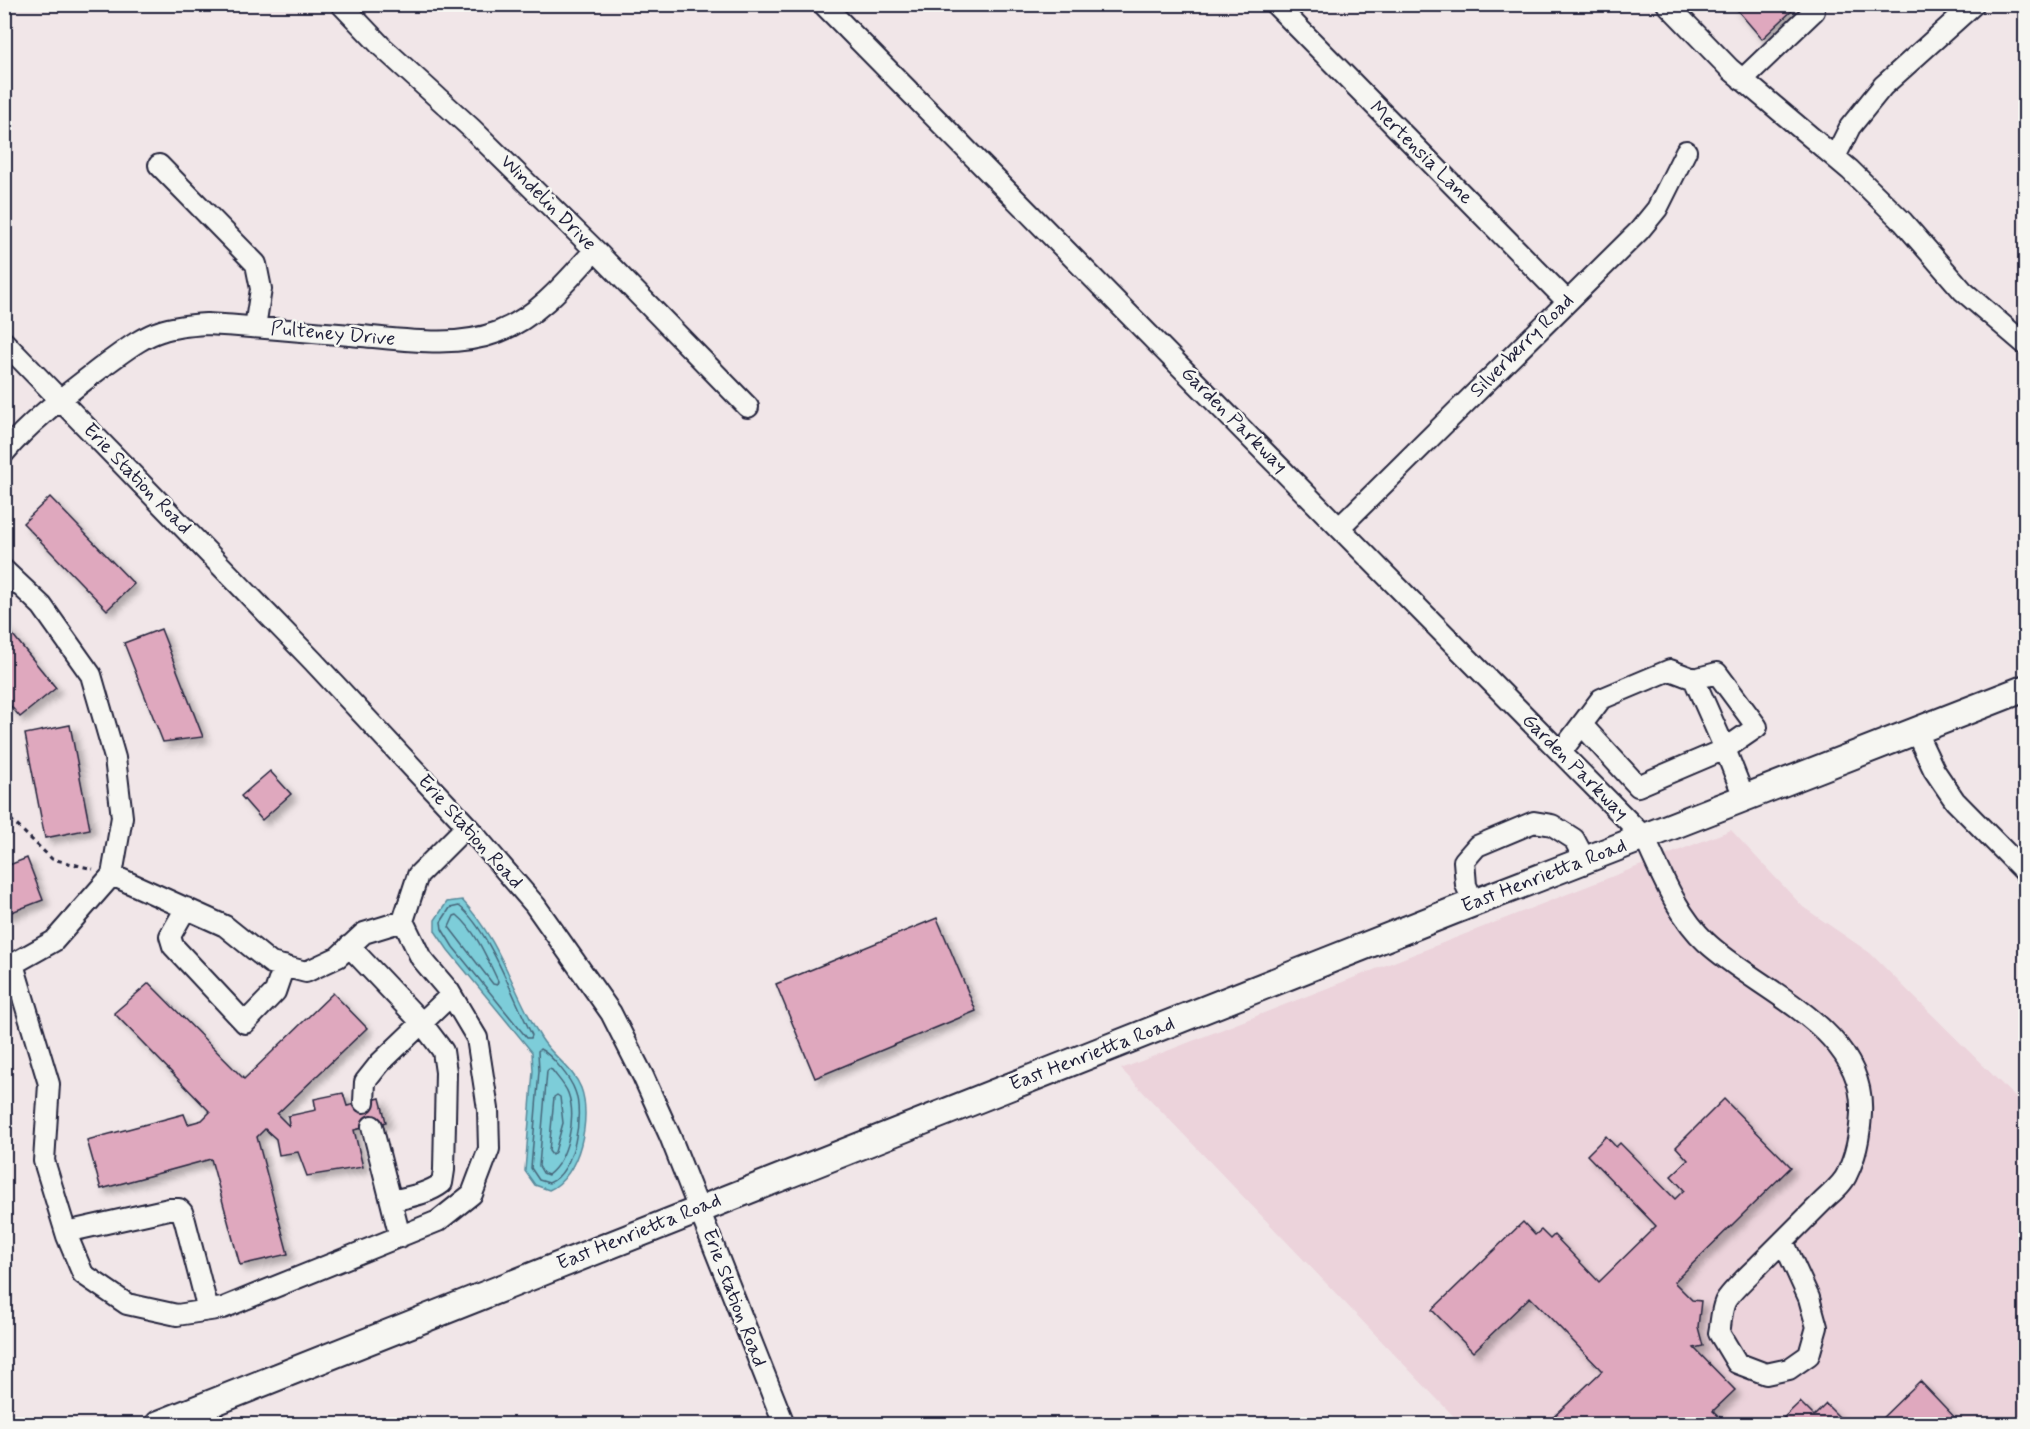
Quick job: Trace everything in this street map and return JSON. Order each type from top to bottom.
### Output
[{"type":"main road","name":"East Henrietta Road","points":[[159,1425],[699,1208],[2025,688]]},
{"type":"street","name":"Windelin Drive","points":[[341,4],[382,47],[471,128],[595,250],[748,407]]},
{"type":"street","name":"Garden Parkway","points":[[823,4],[1644,837],[1685,916],[1705,941],[1726,959],[1821,1027],[1839,1045],[1853,1069],[1862,1109],[1859,1141],[1846,1177],[1783,1241],[1726,1301],[1719,1333],[1737,1363],[1766,1374],[1790,1369],[1809,1355],[1818,1328],[1809,1298],[1783,1241]]},
{"type":"street","name":"Mertensia Lane","points":[[1275,4],[1567,302]]},
{"type":"street","points":[[1667,4],[1742,80],[1836,157],[1903,222],[1963,291],[2025,345]]},
{"type":"street","points":[[1836,157],[1850,127],[1883,86],[1974,4]]},
{"type":"street","points":[[1742,80],[1814,11]]},
{"type":"street","name":"Silverberry Road","points":[[1340,527],[1639,231],[1657,209],[1686,151]]},
{"type":"street","points":[[159,165],[256,264],[261,289],[255,327]]},
{"type":"street","name":"Pulteney Drive","points":[[4,453],[60,400],[124,351],[142,339],[162,331],[207,324],[428,342],[479,339],[522,320],[537,309],[595,250]]},
{"type":"street","name":"Erie Station Road","points":[[4,342],[305,652],[467,826],[535,905],[611,1013],[652,1096],[699,1208],[784,1425]]},
{"type":"street","points":[[4,570],[42,606],[91,675],[115,758],[122,817],[112,874],[54,941],[9,964],[49,1084],[44,1161],[66,1232],[83,1274],[127,1304],[177,1315],[223,1308],[438,1221],[472,1194],[489,1149],[488,1109],[477,1038],[451,995],[421,958],[403,921],[418,875],[467,826]]},
{"type":"street","points":[[1561,752],[1582,724],[1601,699],[1670,670],[1694,679],[1717,673],[1758,727],[1725,749],[1638,786],[1582,724]]},
{"type":"street","points":[[1694,679],[1744,798]]},
{"type":"street","points":[[1916,732],[1934,770],[1955,801],[2025,873]]},
{"type":"street","points":[[1474,903],[1466,885],[1464,861],[1477,846],[1534,822],[1552,825],[1574,839],[1585,860]]},
{"type":"street","points":[[112,874],[225,926],[271,963],[306,972],[338,957],[364,933],[403,921]]},
{"type":"street","points":[[186,909],[171,936],[173,946],[245,1023],[275,992],[284,966]]},
{"type":"street","points":[[349,946],[421,1022],[443,1051],[446,1072],[442,1183],[435,1189],[391,1201]]},
{"type":"street","points":[[364,1102],[365,1082],[380,1063],[451,995]]},
{"type":"street","points":[[372,1126],[400,1237]]},
{"type":"street","points":[[66,1232],[169,1209],[178,1209],[183,1212],[208,1310]]},
{"type":"path","points":[[4,813],[52,859],[112,874]]},
{"type":"shaded area","points":[[1731,830],[1803,907],[1870,953],[2025,1107],[2025,1424],[1461,1424],[1121,1069]]},
{"type":"water","points":[[462,900],[496,949],[541,1038],[573,1074],[581,1088],[585,1114],[581,1145],[569,1173],[549,1190],[535,1185],[525,1171],[533,1071],[532,1052],[435,931],[435,920],[447,902]]},
{"type":"building","points":[[1732,4],[1797,4],[1798,5],[1762,39]]},
{"type":"building","points":[[50,497],[134,584],[107,610],[23,523]]},
{"type":"building","points":[[4,624],[56,688],[20,717],[4,698]]},
{"type":"building","points":[[161,629],[203,737],[163,742],[124,643]]},
{"type":"building","points":[[70,725],[90,829],[45,838],[25,734]]},
{"type":"building","points":[[270,771],[291,794],[262,820],[241,796]]},
{"type":"building","points":[[27,858],[43,900],[4,915],[4,867]]},
{"type":"building","points":[[937,918],[976,1011],[815,1078],[776,984]]},
{"type":"building","points":[[149,983],[244,1079],[333,993],[367,1028],[277,1114],[289,1126],[288,1116],[316,1110],[314,1099],[343,1093],[347,1106],[380,1098],[386,1122],[354,1130],[363,1167],[307,1176],[298,1152],[279,1155],[276,1139],[265,1129],[257,1137],[288,1254],[240,1265],[211,1159],[101,1189],[87,1140],[184,1114],[188,1124],[202,1120],[210,1112],[114,1013]]},
{"type":"building","points":[[1724,1099],[1791,1167],[1674,1282],[1692,1300],[1701,1301],[1698,1327],[1703,1346],[1694,1348],[1735,1390],[1713,1411],[1727,1424],[1546,1424],[1602,1371],[1530,1297],[1473,1352],[1432,1310],[1523,1222],[1535,1235],[1541,1230],[1550,1239],[1554,1235],[1599,1282],[1656,1226],[1587,1155],[1606,1136],[1616,1147],[1620,1143],[1675,1199],[1684,1190],[1671,1176],[1688,1160],[1676,1147]]},
{"type":"building","points":[[1920,1381],[1960,1423],[1876,1424]]},
{"type":"building","points":[[1800,1402],[1814,1416],[1826,1404],[1846,1424],[1777,1424]]}]
